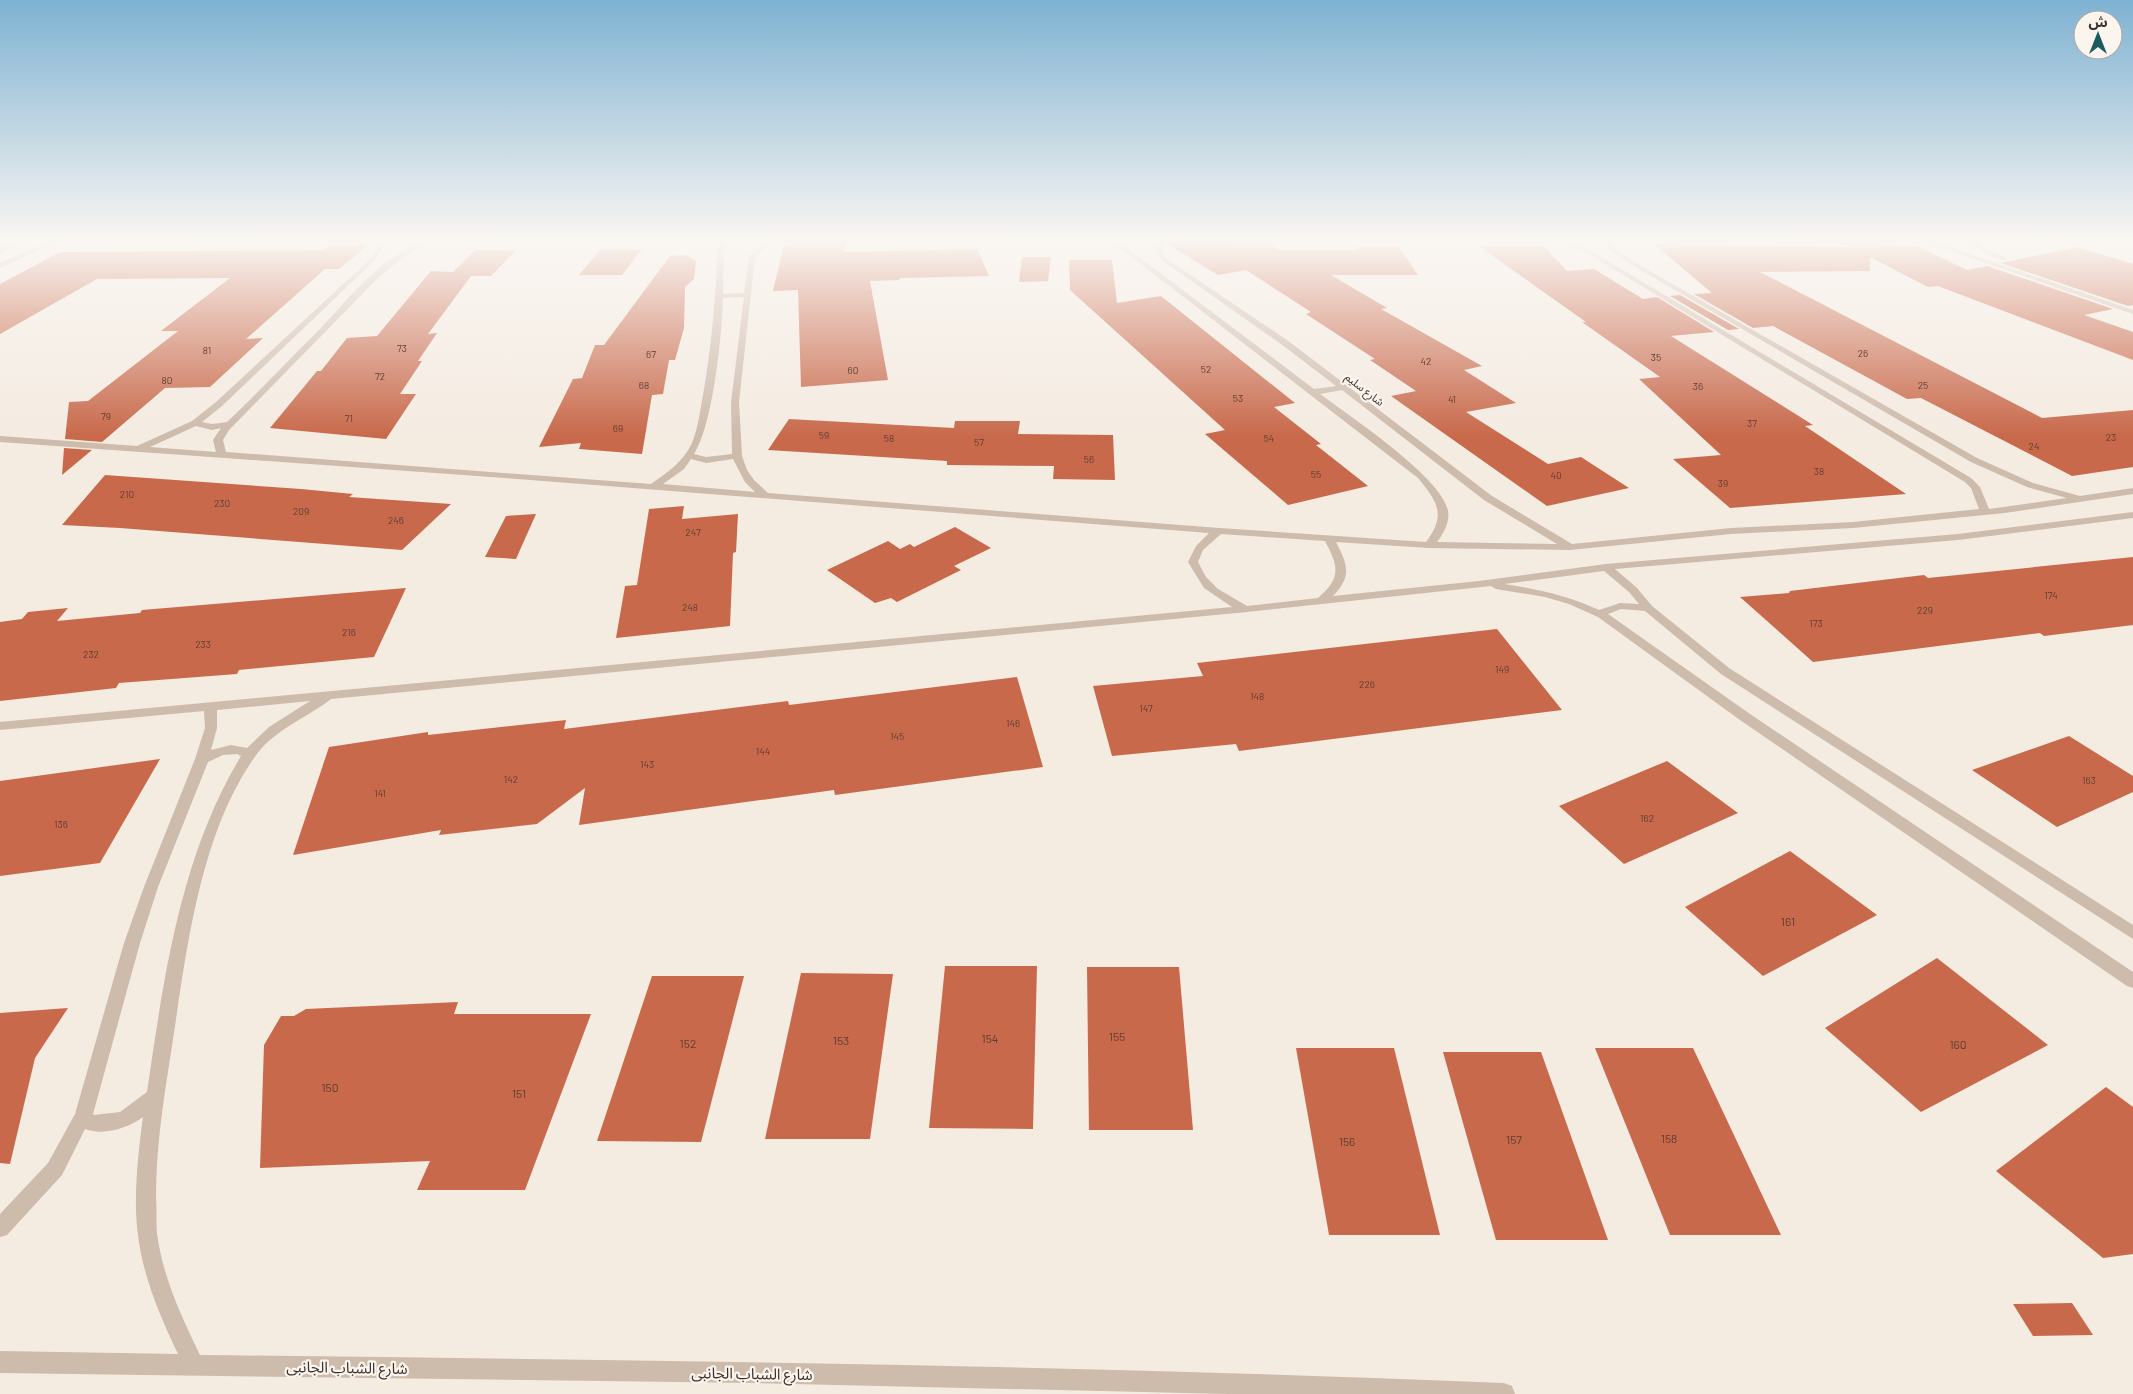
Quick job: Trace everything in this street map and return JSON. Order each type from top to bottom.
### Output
[{"type":"street","points":[[137,450],[195,423],[266,362],[323,306]]},
{"type":"street","points":[[222,455],[218,440],[230,424],[347,306]]},
{"type":"street","points":[[653,487],[676,472],[690,456],[696,444],[702,424],[711,373],[719,306]]},
{"type":"street","points":[[745,306],[735,402],[737,456],[742,470],[750,482],[765,495]]},
{"type":"street","points":[[1202,306],[1421,476],[1433,489],[1445,512],[1444,523],[1438,534],[1429,544]]},
{"type":"street","name":"شارع سليم","points":[[1231,306],[1345,387],[1488,498],[1570,547]]},
{"type":"street","points":[[1679,306],[1968,480],[1974,487],[1985,511]]},
{"type":"street","points":[[1709,306],[1974,460],[2030,485],[2083,498]]},
{"type":"street","points":[[2116,306],[2133,312]]},
{"type":"street","points":[[1274,344],[1284,342]]},
{"type":"street","points":[[1254,347],[1264,345]]},
{"type":"street","points":[[1313,392],[1345,387]]},
{"type":"street","points":[[195,423],[204,426],[230,424]]},
{"type":"street","points":[[0,439],[765,495],[1219,531],[1429,544],[1570,547],[1731,532],[1853,525],[1985,511],[2133,491]]},
{"type":"street","points":[[690,456],[706,460],[737,456]]},
{"type":"street","points":[[1944,466],[1976,470],[1974,460]]},
{"type":"street","points":[[0,726],[1247,609],[1479,584],[1606,567],[1881,546],[2033,529],[2133,515]]},
{"type":"street","points":[[1219,531],[1204,542],[1195,553],[1192,562],[1205,585],[1222,599],[1247,609]]},
{"type":"street","points":[[1322,601],[1333,591],[1341,579],[1343,568],[1329,538]]},
{"type":"street","points":[[1606,567],[1633,590],[1648,608],[1703,654],[1754,691],[2133,933]]},
{"type":"street","points":[[1479,584],[1546,594],[1573,602],[1602,615],[1744,717],[2133,980]]},
{"type":"street","points":[[1602,615],[1604,611],[1612,607],[1648,608]]},
{"type":"street","points":[[194,1366],[168,1312],[156,1278],[147,1237],[148,1144],[154,1097],[180,944],[205,849],[216,816],[230,786],[249,754],[280,726],[328,695]]},
{"type":"street","points":[[0,1228],[54,1169],[82,1116],[132,942],[151,887],[202,759],[211,728],[210,706]]},
{"type":"street","points":[[202,759],[227,750],[237,749],[249,754]]},
{"type":"street","points":[[82,1116],[90,1123],[114,1123],[129,1118],[154,1097]]},
{"type":"street","name":"شارع الشباب الجانبى","points":[[0,1362],[194,1366],[594,1369],[1242,1382],[1504,1394]]},
{"type":"building","points":[[0,306],[49,306],[0,334]]},
{"type":"building","points":[[193,306],[283,306],[246,339],[263,338],[210,387],[165,388],[102,442],[65,439],[69,402],[88,401],[178,331],[161,331]]},
{"type":"building","points":[[402,306],[449,306],[428,334],[437,333],[418,361],[422,361],[400,394],[416,394],[386,439],[270,428],[317,371],[321,371],[347,338],[377,336]]},
{"type":"building","points":[[633,306],[685,306],[684,328],[675,360],[669,360],[663,394],[652,395],[642,454],[579,449],[581,443],[539,447],[573,379],[582,378],[595,345],[604,345]]},
{"type":"building","points":[[798,306],[875,306],[888,380],[801,387]]},
{"type":"building","points":[[1088,306],[1174,306],[1295,403],[1274,407],[1321,444],[1316,445],[1368,486],[1288,505],[1205,434],[1225,430]]},
{"type":"building","points":[[1302,306],[1384,306],[1387,308],[1381,309],[1482,366],[1464,370],[1516,403],[1466,412],[1548,464],[1581,457],[1629,488],[1547,506],[1391,396],[1416,391],[1370,360],[1375,359],[1306,314],[1311,312]]},
{"type":"building","points":[[1564,306],[1672,306],[1714,332],[1671,336],[1813,425],[1805,426],[1906,494],[1730,508],[1673,459],[1721,455],[1639,379],[1660,377],[1582,322],[1586,322]]},
{"type":"building","points":[[1687,306],[1699,306],[1739,329],[1728,330]]},
{"type":"building","points":[[1715,306],[1826,306],[2042,418],[2133,410],[2133,467],[2072,476],[1921,398],[1907,399],[1773,326],[1753,328]]},
{"type":"building","points":[[1991,306],[2104,306],[2113,309],[2084,315],[2133,332],[2133,360]]},
{"type":"building","points":[[789,419],[954,428],[955,421],[1020,421],[1018,434],[1113,435],[1115,480],[1053,479],[1054,466],[947,465],[947,461],[768,450]]},
{"type":"building","points":[[64,448],[92,450],[62,475]]},
{"type":"building","points":[[105,475],[301,489],[353,494],[349,497],[451,504],[402,550],[62,525]]},
{"type":"building","points":[[684,506],[682,519],[738,514],[736,552],[733,553],[730,626],[616,638],[625,586],[637,585],[649,509]]},
{"type":"building","points":[[536,514],[516,559],[485,557],[506,516]]},
{"type":"building","points":[[955,527],[991,548],[954,566],[961,570],[897,602],[891,598],[875,603],[827,570],[888,541],[900,549],[910,544],[914,547]]},
{"type":"building","points":[[2133,557],[2133,625],[2044,636],[2040,633],[1813,662],[1740,597],[1789,593],[1790,591],[1924,575],[1928,578]]},
{"type":"building","points":[[406,588],[374,657],[239,670],[237,674],[119,683],[116,688],[0,701],[0,622],[22,619],[28,612],[68,608],[57,621],[140,613],[142,610]]},
{"type":"building","points":[[1497,629],[1562,710],[1239,751],[1236,744],[1112,756],[1093,686],[1203,676],[1197,663]]},
{"type":"building","points":[[1017,677],[1043,767],[835,795],[834,790],[579,825],[585,788],[537,824],[439,835],[441,830],[293,855],[329,747],[428,732],[428,735],[566,720],[564,729],[788,701],[789,705]]},
{"type":"building","points":[[2069,736],[2133,776],[2133,792],[2057,827],[1972,770]]},
{"type":"building","points":[[160,759],[100,863],[0,876],[0,781]]},
{"type":"building","points":[[1667,761],[1738,813],[1624,864],[1559,806]]},
{"type":"building","points":[[1790,851],[1877,915],[1763,976],[1685,907]]},
{"type":"building","points":[[1937,958],[2048,1045],[1921,1112],[1825,1028]]},
{"type":"building","points":[[945,966],[1037,966],[1033,1129],[929,1128]]},
{"type":"building","points":[[1087,967],[1179,967],[1193,1130],[1089,1130]]},
{"type":"building","points":[[801,973],[893,974],[870,1139],[765,1139]]},
{"type":"building","points":[[652,976],[744,976],[701,1142],[597,1141]]},
{"type":"building","points":[[458,1002],[454,1014],[591,1014],[525,1190],[417,1190],[430,1161],[260,1168],[264,1045],[281,1016],[294,1016],[306,1009]]},
{"type":"building","points":[[68,1008],[35,1058],[10,1164],[0,1163],[0,1013]]},
{"type":"building","points":[[1296,1048],[1394,1048],[1440,1235],[1329,1235]]},
{"type":"building","points":[[1595,1048],[1693,1048],[1781,1235],[1670,1235]]},
{"type":"building","points":[[1443,1052],[1541,1052],[1608,1240],[1496,1240]]},
{"type":"building","points":[[2106,1087],[2133,1107],[2133,1254],[2103,1258],[1996,1171]]},
{"type":"building","points":[[2072,1303],[2093,1335],[2033,1336],[2013,1304]]}]
